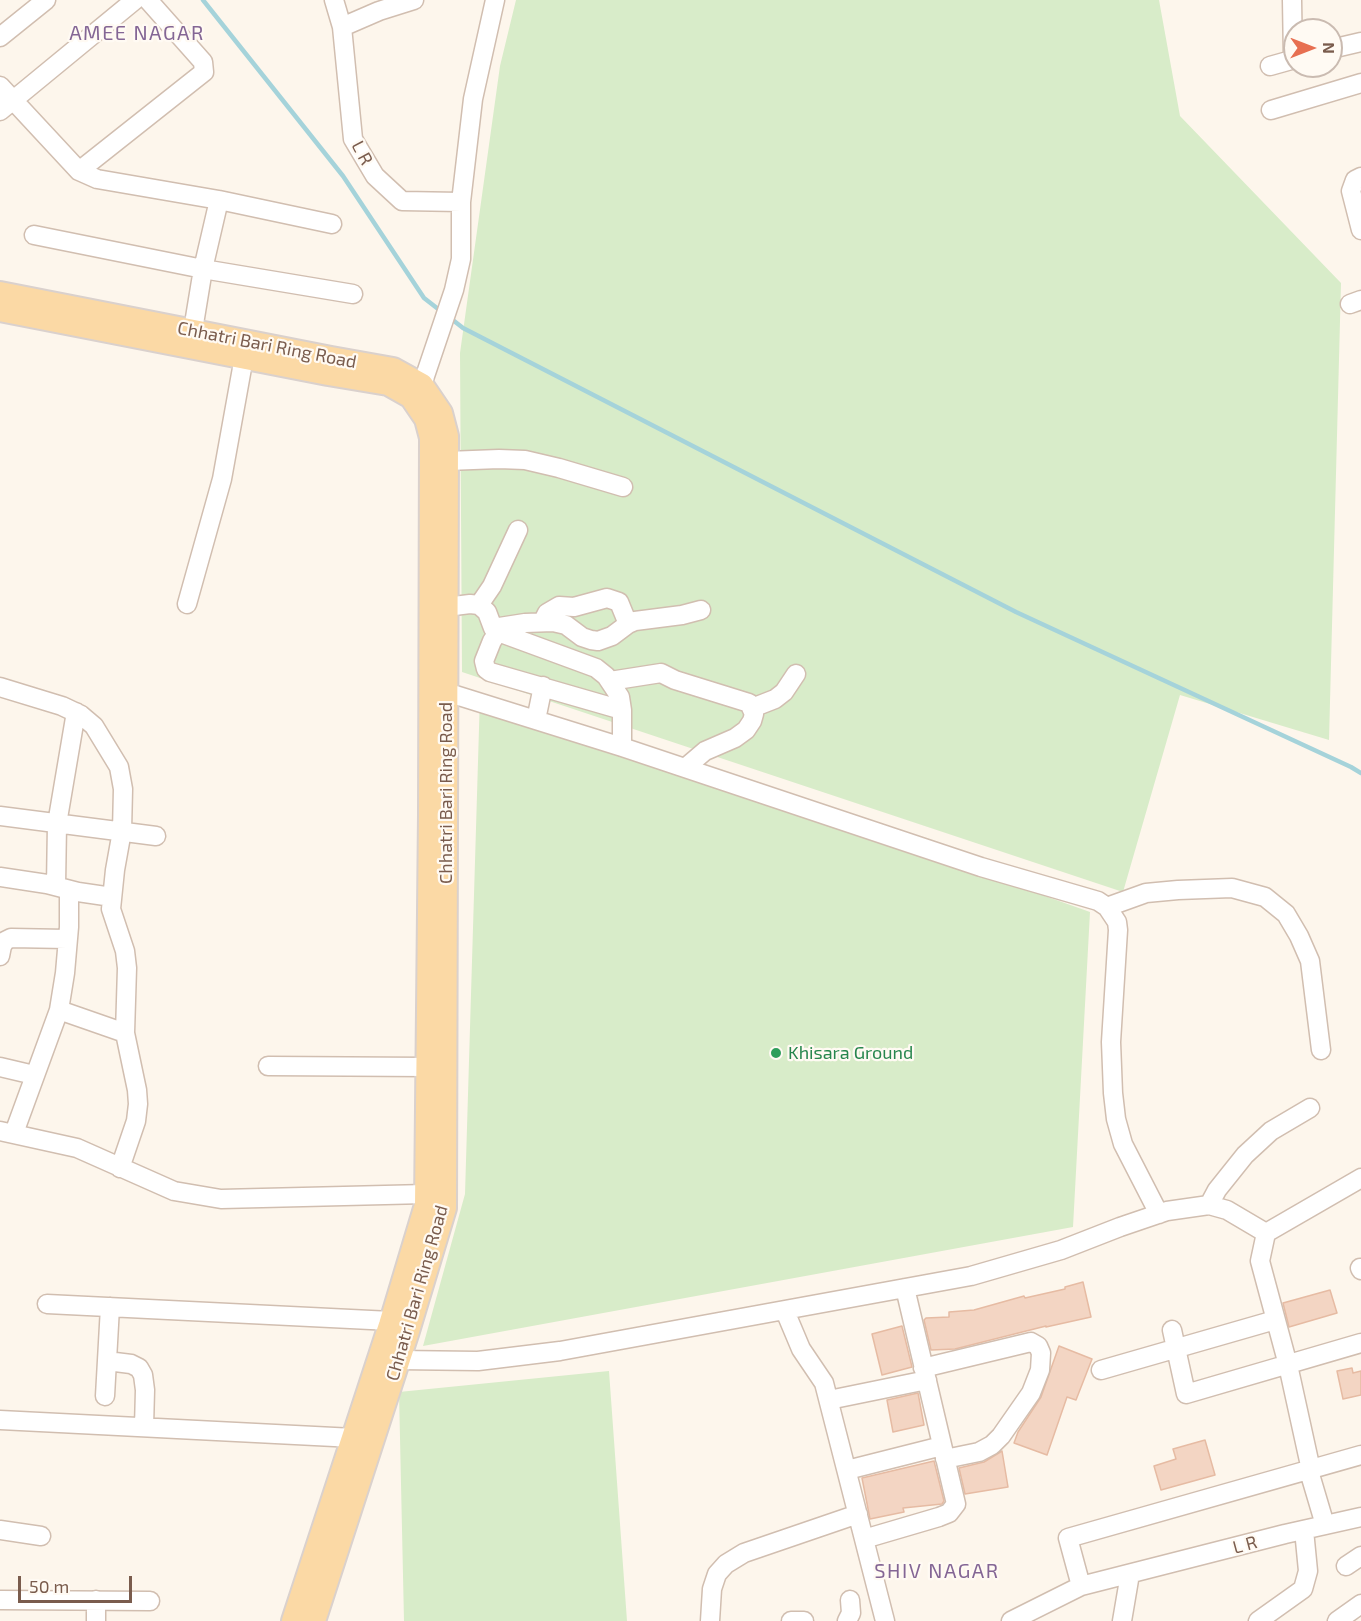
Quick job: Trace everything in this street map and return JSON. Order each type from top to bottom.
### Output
[{"type":"main road","name":"Chhatri Bari Ring Road","points":[[0,293],[393,369],[422,385],[441,413],[447,436],[445,1208],[314,1621]]},
{"type":"main road","name":"Chhatri Bari Ring Road","points":[[0,310],[388,384],[411,397],[426,419],[431,438],[426,1205],[354,1438],[293,1621]]},
{"type":"street","points":[[0,37],[46,0]]},
{"type":"street","points":[[6,106],[135,0]]},
{"type":"street","points":[[79,171],[204,72],[203,62],[148,0]]},
{"type":"street","name":"L R","points":[[334,0],[342,27],[352,139],[375,176],[402,201],[461,202]]},
{"type":"street","points":[[342,27],[378,11],[414,0]]},
{"type":"street","points":[[422,385],[454,290],[461,259],[461,202],[473,99],[495,0]]},
{"type":"street","points":[[1292,0],[1293,18]]},
{"type":"street","points":[[1343,46],[1361,42]]},
{"type":"street","points":[[1270,66],[1283,62]]},
{"type":"street","points":[[1270,110],[1361,83]]},
{"type":"street","points":[[0,86],[6,106],[79,171],[97,179],[219,200],[332,224]]},
{"type":"street","points":[[1361,177],[1355,180],[1351,191],[1361,230]]},
{"type":"street","points":[[193,330],[203,269],[219,200]]},
{"type":"street","points":[[34,235],[203,269],[353,294]]},
{"type":"street","points":[[187,604],[222,479],[243,357]]},
{"type":"street","points":[[447,460],[525,460],[622,487]]},
{"type":"street","points":[[480,605],[492,586],[518,530]]},
{"type":"street","points":[[543,621],[547,613],[559,606],[574,607],[607,598],[619,602],[628,624]]},
{"type":"street","points":[[447,607],[480,605],[487,612],[496,630],[596,668],[610,681],[620,697],[622,747]]},
{"type":"street","points":[[496,630],[543,621],[566,625],[582,637],[598,641],[612,636],[628,624],[701,610]]},
{"type":"street","points":[[496,630],[486,652],[484,661],[486,669],[503,677],[543,686],[622,710]]},
{"type":"street","points":[[610,681],[661,673],[675,680],[744,701],[753,708],[753,721],[746,730],[735,738],[705,751],[685,768]]},
{"type":"street","points":[[753,708],[775,699],[784,692],[796,674]]},
{"type":"street","points":[[536,720],[543,686]]},
{"type":"street","points":[[0,687],[76,712],[94,726],[119,767],[123,789],[122,831],[112,897],[113,919],[121,938],[126,960],[125,1033],[138,1090],[136,1121],[120,1168]]},
{"type":"street","points":[[447,693],[622,747],[981,867],[1098,902],[1107,908],[1117,922],[1118,930],[1111,1042],[1116,1119],[1126,1152],[1159,1214]]},
{"type":"street","points":[[76,712],[57,824],[68,939],[59,1010],[34,1075],[7,1132],[77,1148],[174,1191],[221,1199],[426,1194]]},
{"type":"street","points":[[0,816],[156,836]]},
{"type":"street","points":[[0,877],[112,897]]},
{"type":"street","points":[[1107,908],[1146,893],[1178,890],[1232,888],[1266,897],[1286,914],[1310,962],[1321,1050]]},
{"type":"street","points":[[0,956],[2,946],[10,938],[68,939]]},
{"type":"street","points":[[59,1010],[125,1033]]},
{"type":"street","points":[[268,1066],[428,1067]]},
{"type":"street","points":[[0,1067],[34,1075]]},
{"type":"street","points":[[1209,1205],[1217,1190],[1245,1155],[1271,1131],[1310,1108]]},
{"type":"street","points":[[1325,1525],[1310,1470],[1288,1365],[1260,1261],[1266,1233],[1361,1178]]},
{"type":"street","points":[[398,1360],[478,1361],[560,1352],[971,1276],[1061,1250],[1167,1211],[1209,1205],[1227,1210],[1266,1233]]},
{"type":"street","points":[[864,1539],[939,1517],[953,1510],[957,1504],[905,1288]]},
{"type":"street","points":[[47,1304],[391,1321]]},
{"type":"street","points":[[105,1396],[110,1307]]},
{"type":"street","points":[[785,1311],[801,1349],[824,1383],[885,1621]]},
{"type":"street","points":[[1101,1370],[1173,1339],[1275,1320]]},
{"type":"street","points":[[1173,1339],[1186,1394],[1361,1343]]},
{"type":"street","points":[[829,1400],[1031,1342],[1038,1346],[1041,1353],[1040,1370],[1031,1393],[1001,1436],[992,1445],[979,1452],[944,1452],[847,1470]]},
{"type":"street","points":[[107,1361],[139,1368],[143,1375],[144,1427]]},
{"type":"street","points":[[0,1420],[354,1438]]},
{"type":"street","points":[[1081,1586],[1068,1538],[1361,1455]]},
{"type":"street","points":[[710,1621],[712,1589],[717,1574],[726,1564],[744,1553],[858,1514]]},
{"type":"street","name":"L R","points":[[1011,1621],[1081,1586],[1361,1517]]},
{"type":"street","points":[[0,1530],[40,1536]]},
{"type":"street","points":[[1258,1621],[1303,1589],[1308,1571],[1304,1530]]},
{"type":"street","points":[[1122,1621],[1130,1574]]},
{"type":"street","points":[[0,1600],[150,1601]]},
{"type":"street","points":[[96,1600],[96,1621]]},
{"type":"street","points":[[847,1621],[851,1613],[850,1600]]},
{"type":"street","points":[[1337,1621],[1361,1604]]},
{"type":"street","points":[[791,1621],[804,1621]]},
{"type":"green space","points":[[516,0],[1159,0],[1180,116],[1341,283],[1329,740],[1180,695],[1123,892],[462,672],[460,353],[500,66]]},
{"type":"green space","name":"Khisara Ground","points":[[480,695],[1090,912],[1073,1227],[423,1346],[465,1194]]},
{"type":"green space","points":[[609,1371],[627,1621],[404,1621],[399,1392]]},
{"type":"building","points":[[1083,1282],[1091,1317],[955,1349],[931,1350],[924,1320],[926,1318],[949,1317],[949,1312],[974,1310],[1024,1296],[1025,1298],[1065,1289],[1065,1287]]},
{"type":"building","points":[[1330,1290],[1337,1313],[1289,1327],[1283,1303]]},
{"type":"building","points":[[902,1326],[912,1367],[882,1375],[872,1334]]},
{"type":"building","points":[[1059,1346],[1092,1359],[1076,1400],[1067,1397],[1047,1455],[1014,1443],[1018,1432],[1041,1397]]},
{"type":"building","points":[[1352,1368],[1353,1373],[1361,1371],[1361,1395],[1343,1399],[1337,1371]]},
{"type":"building","points":[[918,1393],[924,1425],[893,1432],[887,1400]]},
{"type":"building","points":[[1205,1440],[1215,1475],[1161,1490],[1154,1466],[1176,1459],[1173,1449]]},
{"type":"building","points":[[1002,1451],[1008,1487],[965,1494],[959,1468],[984,1462]]},
{"type":"building","points":[[934,1461],[944,1501],[942,1504],[903,1508],[904,1512],[870,1519],[862,1478]]},
{"type":"waterway","points":[[203,0],[343,176],[424,298],[442,312]]},
{"type":"waterway","points":[[449,317],[463,328],[1016,612],[1361,773]]},
{"type":"place","name":"Khisara Ground","points":[[776,1053]]},
{"type":"district","name":"AMEE NAGAR","points":[[137,33]]},
{"type":"district","name":"SHIV NAGAR","points":[[937,1571]]}]
